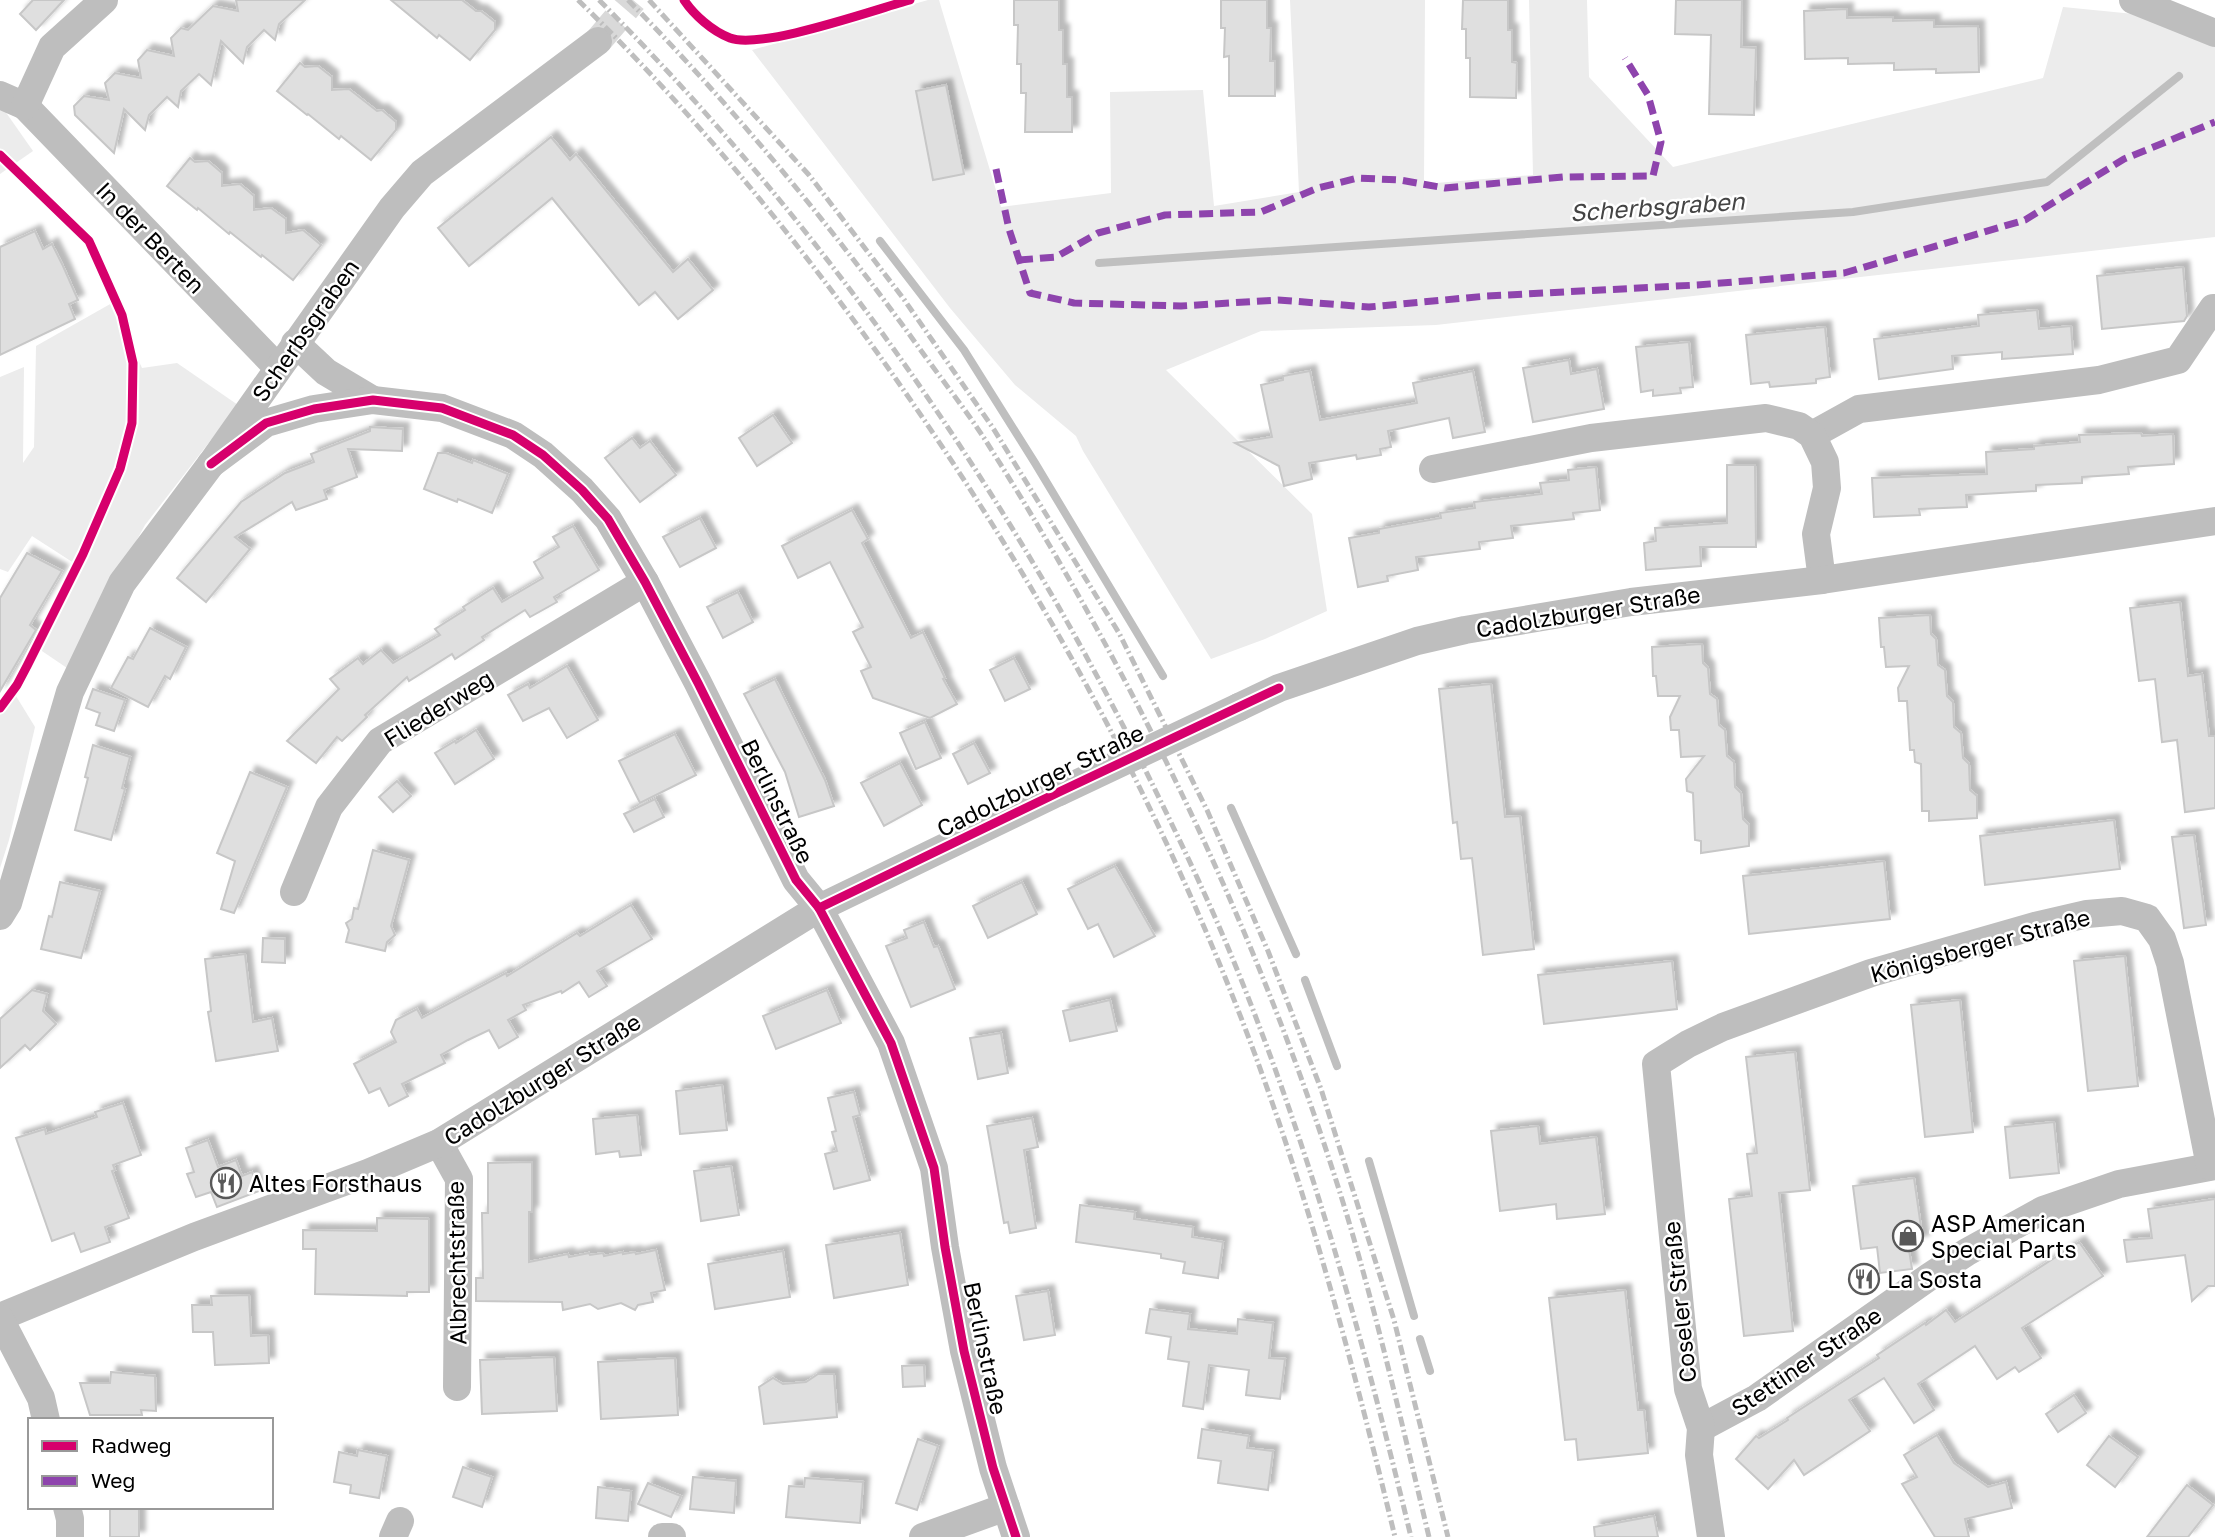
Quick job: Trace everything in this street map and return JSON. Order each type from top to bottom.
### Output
[{"type":"street","name":"In der Berten","points":[[104,0],[52,47],[13,101],[278,368]]},
{"type":"street","points":[[2133,0],[2215,33]]},
{"type":"street","name":"Scherbsgraben","points":[[0,916],[8,903],[70,692],[122,583],[211,464],[392,208],[422,173],[598,41]]},
{"type":"street","points":[[1812,435],[1859,409],[2099,380],[2178,360],[2213,308]]},
{"type":"street","name":"Berlinstraße","points":[[295,343],[326,372],[373,400]]},
{"type":"street","name":"Berlinstraße","points":[[211,464],[266,423],[314,409],[373,400],[442,408],[513,435],[533,448],[582,490],[608,519],[645,582],[698,683],[796,880],[819,908],[891,1043],[934,1168],[964,1351],[993,1468],[1016,1537]]},
{"type":"street","points":[[1433,469],[1591,438],[1766,418],[1799,426],[1812,435],[1825,462],[1827,488],[1816,534],[1822,580]]},
{"type":"street","name":"Cadolzburger Straße","points":[[0,1318],[194,1237],[368,1173],[439,1143],[819,908],[1279,688],[1417,641],[1465,630],[1631,602],[1822,580],[2215,522]]},
{"type":"street","name":"Fliederweg","points":[[294,892],[329,807],[380,741],[645,582]]},
{"type":"street","name":"Königsberger Straße","points":[[1656,1065],[1688,1044],[1723,1027],[1871,973],[2035,926],[2087,914],[2122,911],[2147,918],[2162,939],[2170,963],[2213,1166]]},
{"type":"street","name":"Coseler Straße","points":[[1656,1065],[1688,1389],[1702,1428],[1699,1455],[1711,1537]]},
{"type":"street","name":"Albrechtstraße","points":[[439,1143],[459,1179],[457,1387]]},
{"type":"street","name":"Stettiner Straße","points":[[1702,1428],[1757,1398],[1967,1252],[2043,1210],[2119,1184],[2213,1166]]},
{"type":"street","points":[[0,1318],[41,1398],[46,1418]]},
{"type":"street","points":[[923,1537],[1006,1507]]},
{"type":"street","points":[[68,1509],[70,1537]]},
{"type":"street","points":[[662,1537],[672,1537]]},
{"type":"shaded area","points":[[928,0],[939,0],[1001,207],[1111,193],[1110,92],[1203,90],[1214,206],[1299,192],[1290,0],[1425,0],[1424,184],[1533,175],[1529,0],[1587,0],[1589,77],[1673,167],[2043,78],[2063,7],[2215,22],[2215,237],[1436,325],[1261,331],[1166,370],[1312,514],[1327,611],[1265,639],[1211,659],[1076,436],[1015,385],[950,308],[752,50]]},
{"type":"shaded area","points":[[0,104],[33,151],[0,174]]},
{"type":"shaded area","points":[[112,303],[142,368],[177,363],[238,405],[145,525],[67,668],[39,649],[80,567],[32,536],[8,572],[0,569],[0,377],[24,367],[23,463],[34,447],[36,346]]},
{"type":"shaded area","points":[[16,696],[35,727],[0,868],[0,705]]},
{"type":"building","points":[[33,0],[64,0],[36,30],[20,14]]},
{"type":"building","points":[[236,0],[305,0],[279,24],[275,40],[264,30],[247,47],[243,63],[221,41],[211,85],[199,74],[181,91],[178,107],[167,97],[149,115],[145,130],[124,109],[114,153],[75,115],[74,106],[84,96],[109,100],[105,83],[115,73],[141,78],[138,60],[147,50],[174,56],[171,38],[181,28],[188,30],[213,6],[238,11]]},
{"type":"building","points":[[391,0],[462,0],[495,22],[495,30],[470,60],[439,35],[437,38]]},
{"type":"building","points":[[1014,0],[1059,0],[1059,30],[1063,30],[1063,64],[1067,64],[1067,97],[1072,97],[1072,132],[1025,132],[1026,93],[1021,93],[1021,64],[1017,64],[1018,25],[1014,25]]},
{"type":"building","points":[[1221,0],[1267,0],[1267,28],[1271,28],[1270,61],[1275,61],[1275,96],[1229,96],[1229,56],[1224,57],[1225,28],[1221,28]]},
{"type":"building","points":[[1463,0],[1508,0],[1512,62],[1517,63],[1516,98],[1470,97],[1470,58],[1466,58],[1466,29],[1462,29]]},
{"type":"building","points":[[1676,0],[1742,0],[1741,47],[1756,48],[1754,115],[1709,114],[1711,35],[1675,34]]},
{"type":"building","points":[[1847,9],[1847,18],[1893,17],[1893,21],[1934,20],[1934,27],[1978,26],[1979,72],[1894,70],[1894,63],[1848,64],[1848,58],[1805,59],[1804,11]]},
{"type":"building","points":[[300,63],[305,67],[318,66],[332,77],[332,90],[349,89],[396,122],[396,130],[371,160],[277,91]]},
{"type":"building","points":[[946,85],[964,174],[933,180],[916,91]]},
{"type":"building","points":[[551,137],[570,160],[576,154],[673,272],[688,259],[713,290],[678,319],[655,292],[639,305],[552,198],[469,266],[438,228]]},
{"type":"building","points":[[190,158],[195,162],[208,161],[222,173],[222,186],[240,184],[254,196],[254,210],[271,208],[286,219],[286,233],[303,230],[321,245],[293,280],[167,186]]},
{"type":"building","points":[[35,231],[43,249],[52,244],[63,266],[78,300],[69,304],[75,319],[0,355],[0,247]]},
{"type":"building","points":[[2183,267],[2187,316],[2184,321],[2102,329],[2097,276]]},
{"type":"building","points":[[2037,310],[2039,329],[2071,326],[2073,354],[2002,359],[2002,352],[1952,356],[1953,369],[1879,379],[1874,339],[1979,326],[1978,315]]},
{"type":"building","points":[[1825,327],[1830,377],[1816,379],[1816,383],[1770,387],[1769,382],[1751,384],[1746,335]]},
{"type":"building","points":[[1689,342],[1693,387],[1680,388],[1681,393],[1653,396],[1653,390],[1641,392],[1636,347]]},
{"type":"building","points":[[1569,360],[1571,374],[1597,369],[1604,409],[1533,422],[1523,368]]},
{"type":"building","points":[[1310,371],[1320,420],[1417,403],[1413,383],[1473,371],[1485,432],[1453,438],[1449,418],[1388,431],[1391,447],[1380,449],[1381,455],[1357,459],[1356,455],[1309,463],[1312,479],[1284,486],[1279,466],[1235,443],[1272,437],[1261,385],[1283,380],[1283,376]]},
{"type":"building","points":[[773,415],[792,443],[757,466],[739,438]]},
{"type":"building","points":[[370,427],[403,429],[402,451],[348,449],[357,477],[324,490],[327,499],[296,510],[292,502],[235,537],[250,549],[206,602],[177,578],[241,502],[285,473],[314,462],[311,454],[370,431]]},
{"type":"building","points":[[2141,433],[2142,436],[2173,434],[2174,464],[2128,467],[2129,474],[2082,477],[2082,483],[2036,485],[2036,491],[1966,495],[1967,507],[1919,509],[1920,515],[1874,517],[1872,478],[1987,474],[1986,452],[2080,442],[2079,435]]},
{"type":"building","points":[[632,438],[640,448],[650,441],[676,475],[640,502],[605,458]]},
{"type":"building","points":[[438,453],[446,453],[472,463],[473,460],[508,474],[492,513],[424,489]]},
{"type":"building","points":[[1727,465],[1755,465],[1756,547],[1700,547],[1701,566],[1646,570],[1644,543],[1656,541],[1655,528],[1727,523]]},
{"type":"building","points":[[1596,467],[1600,510],[1573,513],[1574,519],[1511,526],[1513,538],[1479,542],[1480,549],[1416,557],[1418,570],[1387,576],[1388,581],[1358,587],[1349,538],[1379,533],[1379,529],[1441,518],[1440,513],[1475,508],[1474,502],[1542,494],[1540,483],[1569,480],[1568,470]]},
{"type":"building","points":[[852,510],[868,539],[862,543],[911,638],[923,632],[957,704],[930,718],[873,698],[861,671],[871,667],[853,632],[863,627],[830,562],[798,578],[782,546]]},
{"type":"building","points":[[700,518],[716,548],[680,567],[663,537]]},
{"type":"building","points":[[573,526],[599,570],[554,597],[557,602],[530,617],[525,610],[482,637],[484,640],[455,659],[452,654],[409,681],[407,677],[365,715],[367,717],[342,741],[337,737],[316,763],[287,741],[339,689],[330,679],[358,658],[363,664],[381,650],[393,663],[440,635],[435,629],[493,588],[502,602],[543,578],[534,562],[559,547],[553,537]]},
{"type":"building","points":[[27,553],[62,571],[30,625],[36,630],[0,691],[0,598]]},
{"type":"building","points":[[738,592],[753,622],[723,638],[707,607]]},
{"type":"building","points":[[2180,602],[2188,676],[2202,674],[2209,736],[2215,736],[2215,808],[2185,812],[2177,740],[2162,742],[2155,679],[2139,681],[2130,608]]},
{"type":"building","points":[[1930,615],[1931,634],[1936,639],[1938,665],[1945,670],[1947,696],[1953,702],[1954,727],[1961,733],[1963,758],[1969,764],[1970,790],[1977,796],[1977,818],[1929,821],[1929,811],[1922,811],[1921,764],[1915,762],[1914,750],[1910,750],[1907,701],[1899,701],[1898,688],[1909,666],[1886,667],[1884,647],[1881,647],[1879,618]]},
{"type":"building","points":[[150,628],[186,647],[170,679],[165,676],[148,707],[111,688],[128,657],[133,659]]},
{"type":"building","points":[[1702,644],[1703,663],[1708,668],[1710,694],[1717,699],[1719,725],[1725,730],[1727,756],[1734,762],[1735,787],[1741,793],[1743,819],[1749,825],[1749,846],[1701,853],[1701,841],[1695,840],[1693,793],[1687,791],[1686,779],[1704,756],[1681,757],[1679,730],[1671,730],[1670,717],[1680,696],[1658,696],[1656,676],[1653,676],[1652,647]]},
{"type":"building","points":[[1014,658],[1030,689],[1005,701],[990,670]]},
{"type":"building","points":[[567,666],[598,720],[567,738],[549,708],[523,721],[508,695],[528,684],[530,688]]},
{"type":"building","points":[[775,679],[825,780],[834,806],[799,817],[785,772],[744,694]]},
{"type":"building","points":[[1491,684],[1505,817],[1520,816],[1534,949],[1483,955],[1472,858],[1461,859],[1457,822],[1453,823],[1439,689]]},
{"type":"building","points":[[93,689],[125,700],[114,731],[96,725],[100,713],[86,708]]},
{"type":"building","points":[[925,722],[941,758],[916,769],[900,733]]},
{"type":"building","points":[[476,730],[494,759],[455,784],[435,753]]},
{"type":"building","points":[[675,734],[696,775],[640,803],[619,761]]},
{"type":"building","points":[[974,743],[990,773],[968,784],[953,754]]},
{"type":"building","points":[[93,745],[130,757],[122,788],[125,789],[111,840],[75,830]]},
{"type":"building","points":[[900,763],[922,805],[884,826],[861,783]]},
{"type":"building","points":[[250,772],[287,787],[234,913],[221,909],[235,861],[217,853]]},
{"type":"building","points":[[397,781],[411,796],[393,812],[379,797]]},
{"type":"building","points":[[655,799],[664,817],[634,832],[624,814]]},
{"type":"building","points":[[2114,820],[2120,869],[1985,885],[1980,836]]},
{"type":"building","points":[[2194,835],[2206,925],[2184,928],[2172,837]]},
{"type":"building","points":[[373,850],[409,860],[391,926],[395,935],[387,942],[385,951],[346,942],[349,930],[346,923],[352,919],[354,908],[358,909]]},
{"type":"building","points":[[1884,861],[1890,919],[1749,934],[1743,876]]},
{"type":"building","points":[[1115,866],[1155,936],[1114,957],[1098,924],[1088,929],[1068,889]]},
{"type":"building","points":[[60,882],[100,891],[81,958],[41,949]]},
{"type":"building","points":[[1022,882],[1037,914],[988,938],[973,906]]},
{"type":"building","points":[[631,905],[652,939],[597,971],[607,986],[589,997],[579,982],[562,993],[561,991],[523,1005],[526,1010],[508,1020],[518,1037],[499,1048],[489,1030],[468,1040],[441,1055],[445,1063],[402,1084],[408,1096],[389,1106],[380,1088],[369,1093],[354,1064],[396,1042],[391,1032],[396,1020],[417,1009],[422,1018],[506,973],[507,976],[577,933],[580,936]]},
{"type":"building","points":[[924,922],[934,947],[938,946],[955,989],[911,1007],[886,946],[907,938],[904,930]]},
{"type":"building","points":[[263,938],[285,939],[285,963],[262,962]]},
{"type":"building","points":[[245,954],[253,1022],[272,1018],[278,1051],[216,1061],[208,1012],[211,1011],[205,959]]},
{"type":"building","points":[[2125,956],[2138,1086],[2088,1091],[2074,961]]},
{"type":"building","points":[[1672,961],[1677,1009],[1544,1024],[1538,975]]},
{"type":"building","points":[[32,990],[47,994],[43,1011],[56,1024],[30,1050],[25,1045],[0,1068],[0,1019]]},
{"type":"building","points":[[827,990],[841,1023],[776,1049],[763,1016]]},
{"type":"building","points":[[1110,1000],[1117,1031],[1070,1041],[1063,1011]]},
{"type":"building","points":[[1960,1000],[1973,1132],[1925,1137],[1911,1005]]},
{"type":"building","points":[[1001,1033],[1008,1073],[978,1079],[970,1038]]},
{"type":"building","points":[[1795,1052],[1810,1190],[1779,1193],[1793,1331],[1744,1336],[1729,1199],[1752,1196],[1747,1154],[1757,1153],[1746,1057]]},
{"type":"building","points":[[722,1085],[727,1130],[680,1134],[676,1091]]},
{"type":"building","points":[[854,1092],[860,1115],[853,1117],[870,1180],[834,1189],[825,1154],[837,1151],[832,1132],[836,1131],[828,1098]]},
{"type":"building","points":[[123,1103],[141,1155],[113,1165],[115,1170],[112,1171],[129,1218],[105,1227],[110,1242],[81,1252],[74,1233],[52,1241],[16,1138],[45,1129],[46,1134],[97,1117],[95,1112]]},
{"type":"building","points":[[637,1115],[641,1155],[620,1157],[619,1151],[596,1154],[593,1119]]},
{"type":"building","points":[[1032,1118],[1038,1147],[1024,1150],[1036,1228],[1010,1233],[1008,1222],[1004,1223],[987,1126]]},
{"type":"building","points":[[2054,1122],[2059,1173],[2010,1178],[2005,1127]]},
{"type":"building","points":[[1538,1126],[1540,1144],[1596,1137],[1605,1214],[1557,1219],[1556,1204],[1500,1211],[1491,1131]]},
{"type":"building","points":[[208,1140],[218,1167],[236,1160],[242,1176],[252,1172],[259,1191],[217,1207],[211,1192],[196,1197],[187,1174],[194,1172],[186,1148]]},
{"type":"building","points":[[532,1162],[529,1262],[568,1254],[569,1257],[603,1253],[604,1256],[656,1250],[665,1290],[651,1293],[653,1302],[638,1305],[635,1310],[621,1303],[598,1309],[590,1304],[563,1310],[562,1302],[476,1301],[476,1278],[483,1278],[482,1213],[488,1213],[488,1163]]},
{"type":"building","points":[[731,1166],[739,1215],[701,1221],[694,1171]]},
{"type":"building","points":[[1914,1178],[1923,1241],[1908,1243],[1912,1269],[1880,1273],[1877,1247],[1861,1249],[1853,1186]]},
{"type":"building","points":[[2215,1199],[2215,1286],[2208,1286],[2192,1301],[2185,1255],[2127,1262],[2124,1240],[2152,1238],[2148,1209]]},
{"type":"building","points":[[1080,1205],[1135,1212],[1134,1219],[1193,1227],[1192,1237],[1223,1242],[1218,1278],[1183,1273],[1185,1262],[1161,1258],[1161,1254],[1076,1242]]},
{"type":"building","points":[[377,1218],[429,1219],[429,1292],[407,1292],[407,1296],[315,1294],[316,1249],[303,1249],[303,1230],[377,1231]]},
{"type":"building","points":[[900,1233],[908,1285],[834,1298],[826,1245]]},
{"type":"building","points":[[2079,1242],[2103,1276],[2022,1328],[2041,1358],[2019,1372],[2015,1367],[1997,1379],[1975,1346],[1918,1384],[1934,1410],[1914,1423],[1884,1378],[1849,1400],[1870,1431],[1804,1475],[1794,1460],[1768,1489],[1736,1459],[1756,1436],[1759,1438],[1788,1420],[1787,1418],[1879,1358],[1877,1355],[1925,1323],[1926,1325],[1946,1310],[1955,1322]]},
{"type":"building","points":[[783,1251],[790,1297],[715,1309],[708,1264]]},
{"type":"building","points":[[1625,1290],[1638,1410],[1644,1410],[1648,1453],[1578,1460],[1576,1439],[1565,1440],[1549,1298]]},
{"type":"building","points":[[1048,1291],[1055,1335],[1024,1340],[1016,1296]]},
{"type":"building","points":[[249,1295],[251,1336],[268,1335],[269,1363],[215,1365],[213,1332],[193,1332],[192,1305],[212,1305],[211,1296]]},
{"type":"building","points":[[1150,1309],[1190,1314],[1188,1329],[1237,1334],[1238,1319],[1273,1323],[1269,1358],[1285,1359],[1280,1399],[1246,1395],[1249,1370],[1209,1365],[1203,1409],[1183,1406],[1189,1362],[1168,1359],[1171,1337],[1146,1333]]},
{"type":"building","points":[[554,1357],[557,1411],[482,1414],[480,1360]]},
{"type":"building","points":[[675,1358],[678,1415],[601,1419],[598,1362]]},
{"type":"building","points":[[924,1365],[925,1386],[903,1387],[902,1366]]},
{"type":"building","points":[[111,1372],[155,1376],[156,1411],[141,1410],[142,1415],[90,1415],[80,1383],[110,1383]]},
{"type":"building","points":[[818,1374],[834,1374],[837,1417],[764,1424],[759,1387],[773,1378],[783,1384],[806,1382]]},
{"type":"building","points":[[2074,1395],[2086,1413],[2058,1432],[2046,1414]]},
{"type":"building","points":[[1202,1429],[1249,1436],[1247,1448],[1273,1451],[1268,1490],[1218,1483],[1221,1461],[1198,1458]]},
{"type":"building","points":[[1937,1435],[1954,1463],[1988,1487],[2006,1482],[2012,1508],[1965,1519],[1969,1537],[1935,1537],[1902,1484],[1917,1477],[1904,1455]]},
{"type":"building","points":[[2109,1436],[2138,1457],[2115,1487],[2087,1465]]},
{"type":"building","points":[[918,1439],[938,1446],[917,1510],[896,1503]]},
{"type":"building","points":[[358,1450],[387,1456],[379,1498],[350,1493],[351,1485],[334,1482],[339,1452],[357,1456]]},
{"type":"building","points":[[463,1467],[492,1477],[482,1507],[453,1497]]},
{"type":"building","points":[[693,1477],[736,1481],[734,1513],[690,1509]]},
{"type":"building","points":[[805,1478],[863,1482],[860,1523],[786,1517],[789,1486],[804,1487]]},
{"type":"building","points":[[648,1483],[681,1496],[671,1517],[638,1504]]},
{"type":"building","points":[[2187,1485],[2213,1505],[2188,1537],[2147,1537]]},
{"type":"building","points":[[598,1487],[631,1491],[628,1521],[596,1518]]},
{"type":"building","points":[[110,1509],[139,1509],[139,1537],[110,1537]]},
{"type":"building","points":[[1654,1516],[1658,1537],[1595,1537],[1594,1527]]},
{"type":"waterway","name":"Scherbsgraben","points":[[1099,263],[1853,212],[2047,182],[2179,76]]},
{"type":"waterway","points":[[880,241],[964,350],[1163,676]]},
{"type":"waterway","points":[[1231,808],[1296,954]]},
{"type":"waterway","points":[[1305,980],[1337,1066]]},
{"type":"waterway","points":[[1369,1161],[1414,1316]]},
{"type":"waterway","points":[[1420,1339],[1430,1371]]},
{"type":"tunnel","points":[[598,41],[633,0]]},
{"type":"railway","points":[[578,0],[697,125],[772,214],[842,305],[934,434],[989,519],[1091,693],[1180,873],[1257,1060],[1333,1297],[1395,1537]]},
{"type":"railway","points":[[599,0],[680,84],[829,262],[898,355],[963,451],[1025,549],[1083,650],[1187,857],[1223,935],[1261,1032],[1311,1174],[1333,1246],[1411,1537]]},
{"type":"railway","points":[[628,0],[705,82],[779,167],[884,300],[968,414],[1040,529],[1144,717],[1235,911],[1313,1110],[1369,1293],[1429,1537]]},
{"type":"railway","points":[[649,0],[809,175],[903,298],[993,428],[1119,633],[1207,810],[1268,951],[1321,1089],[1394,1320],[1448,1537]]},
{"type":"marked path","points":[[1019,260],[1056,257],[1098,233],[1165,215],[1261,212],[1318,188],[1358,178],[1400,180],[1445,188],[1563,177],[1653,176],[1661,142],[1648,95],[1625,58]]},
{"type":"marked path","points":[[996,169],[1009,229],[1030,293],[1074,303],[1181,306],[1278,300],[1369,307],[1487,296],[1697,285],[1844,273],[2025,220],[2124,159],[2215,122]]},
{"type":"cycle path","points":[[684,0],[710,27],[730,38],[745,40],[791,34],[910,0]]},
{"type":"cycle path","points":[[0,155],[89,241],[122,315],[133,363],[132,423],[120,469],[83,554],[27,666],[0,708]]},
{"type":"cycle path","points":[[211,464],[266,423],[314,409],[373,400],[442,408],[513,435],[543,455],[582,490],[608,519],[645,582],[698,683],[796,880],[819,908],[891,1043],[934,1168],[964,1351],[993,1468],[1016,1537]]},
{"type":"cycle path","points":[[819,908],[1279,688]]},
{"type":"place","name":"Altes Forsthaus","points":[[226,1183]]},
{"type":"place","name":"ASP American Special Parts","points":[[1908,1236]]},
{"type":"place","name":"La Sosta","points":[[1864,1279]]}]
